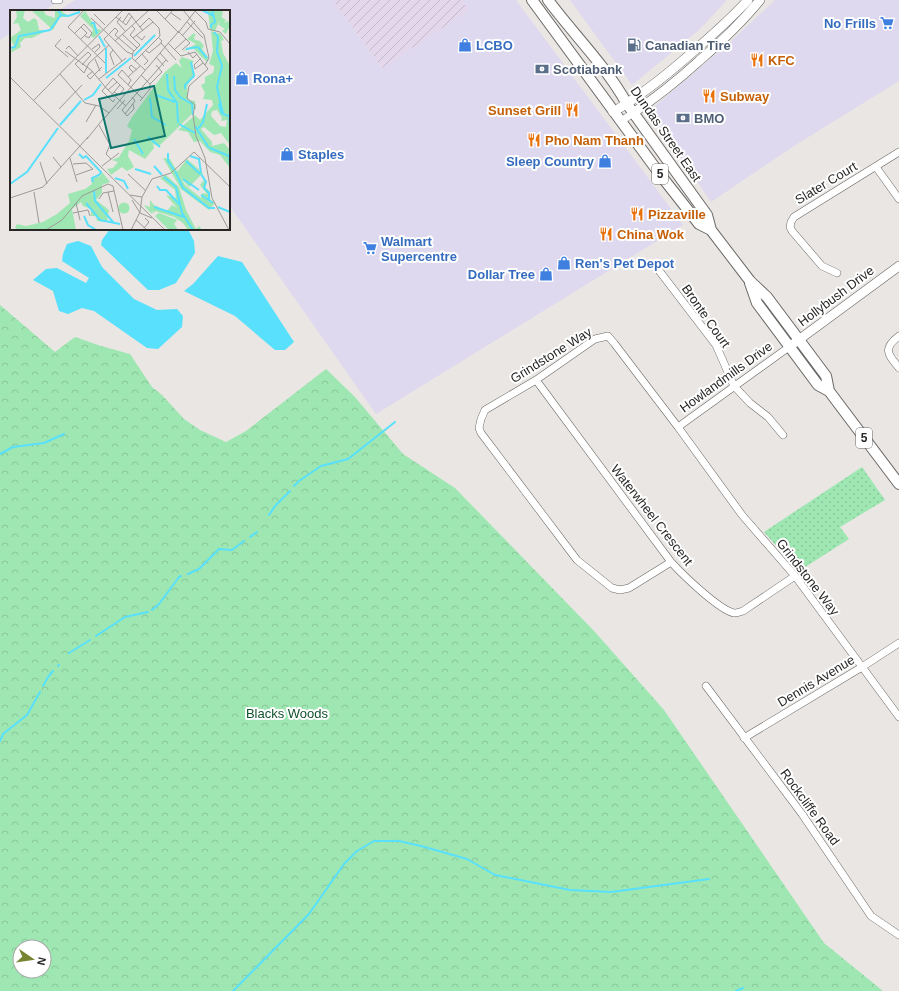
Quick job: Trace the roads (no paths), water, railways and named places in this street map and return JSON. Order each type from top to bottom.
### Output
[{"type":"main road","name":"Dundas Street East","points":[[532,0],[620,122],[699,224],[711,230]]},
{"type":"main road","name":"Dundas Street East","points":[[548,0],[583,42],[621,93],[633,113],[707,216],[711,230],[750,281],[767,297],[826,376],[829,391]]},
{"type":"main road","points":[[614,112],[668,73],[720,28],[748,0]]},
{"type":"main road","points":[[633,113],[678,80],[740,24],[760,0]]},
{"type":"main road","name":"Hollybush Drive","points":[[789,347],[899,266]]},
{"type":"main road","name":"Dundas Street East","points":[[750,281],[757,303],[789,347],[818,385],[829,391],[899,484]]},
{"type":"street","points":[[54,0],[59,0]]},
{"type":"street","points":[[620,122],[633,113]]},
{"type":"street","points":[[899,152],[876,167],[899,199]]},
{"type":"street","name":"Slater Court","points":[[837,273],[822,266],[792,231],[790,227],[791,222],[794,217],[810,206],[876,167]]},
{"type":"street","name":"Bronte Court","points":[[654,264],[716,345],[734,386],[750,403],[768,417],[783,435]]},
{"type":"street","name":"Grindstone Way","points":[[671,562],[630,588],[620,590],[612,588],[577,560],[481,433],[479,428],[485,410],[536,380],[595,339],[608,336],[678,427],[742,515],[795,576],[899,717]]},
{"type":"street","points":[[899,336],[887,349],[888,353],[899,368]]},
{"type":"street","name":"Howlandmills Drive","points":[[678,427],[789,347]]},
{"type":"street","name":"Waterwheel Crescent","points":[[536,380],[671,562],[687,580],[727,610],[735,613],[743,611],[795,576]]},
{"type":"street","name":"Dennis Avenue","points":[[744,738],[899,643]]},
{"type":"street","name":"Rockcliffe Road","points":[[706,686],[802,814],[871,916],[899,935]]},
{"type":"water","points":[[109,230],[188,230],[194,241],[195,253],[176,283],[159,290],[148,290],[101,245],[102,240]]},
{"type":"water","points":[[78,241],[91,246],[102,267],[134,299],[157,310],[177,309],[183,316],[182,327],[158,349],[147,348],[94,311],[82,308],[68,314],[59,311],[53,291],[33,280],[46,269],[57,268],[86,283],[89,278],[62,261],[67,244]]},
{"type":"water","points":[[218,256],[242,262],[294,342],[285,350],[275,350],[235,316],[184,291],[193,284]]},
{"type":"waterway","points":[[294,486],[321,466],[348,459],[395,422]]},
{"type":"waterway","points":[[0,454],[13,447],[44,443],[64,434]]},
{"type":"waterway","points":[[269,515],[275,506],[290,491]]},
{"type":"waterway","points":[[250,537],[257,532]]},
{"type":"waterway","points":[[188,574],[199,569],[219,549],[232,550],[244,541]]},
{"type":"waterway","points":[[152,610],[159,604],[181,576]]},
{"type":"waterway","points":[[96,636],[125,617],[148,612]]},
{"type":"waterway","points":[[69,653],[90,640]]},
{"type":"waterway","points":[[43,686],[53,671]]},
{"type":"waterway","points":[[0,741],[3,734],[27,715],[40,692]]},
{"type":"waterway","points":[[233,991],[309,914],[344,864],[357,851],[374,841],[399,841],[421,846],[467,859],[495,875],[570,890],[611,892],[709,879]]},
{"type":"waterway","points":[[736,991],[743,988]]},
{"type":"place","name":"No Frills","points":[[887,23]]},
{"type":"place","name":"LCBO","points":[[465,45]]},
{"type":"place","name":"Canadian Tire","points":[[634,45]]},
{"type":"place","name":"KFC","points":[[757,60]]},
{"type":"place","name":"Scotiabank","points":[[542,69]]},
{"type":"place","name":"Rona+","points":[[242,78]]},
{"type":"place","name":"Subway","points":[[709,96]]},
{"type":"place","name":"Sunset Grill","points":[[572,110]]},
{"type":"place","name":"BMO","points":[[683,118]]},
{"type":"place","name":"Pho Nam Thanh","points":[[534,140]]},
{"type":"place","name":"Staples","points":[[287,154]]},
{"type":"place","name":"Sleep Country","points":[[605,161]]},
{"type":"place","name":"Pizzaville","points":[[637,214]]},
{"type":"place","name":"China Wok","points":[[606,234]]},
{"type":"place","name":"Walmart Supercentre","points":[[370,248]]},
{"type":"place","name":"Ren's Pet Depot","points":[[564,263]]},
{"type":"place","name":"Dollar Tree","points":[[546,274]]},
{"type":"park label","name":"Blacks Woods","points":[[287,713]]}]
